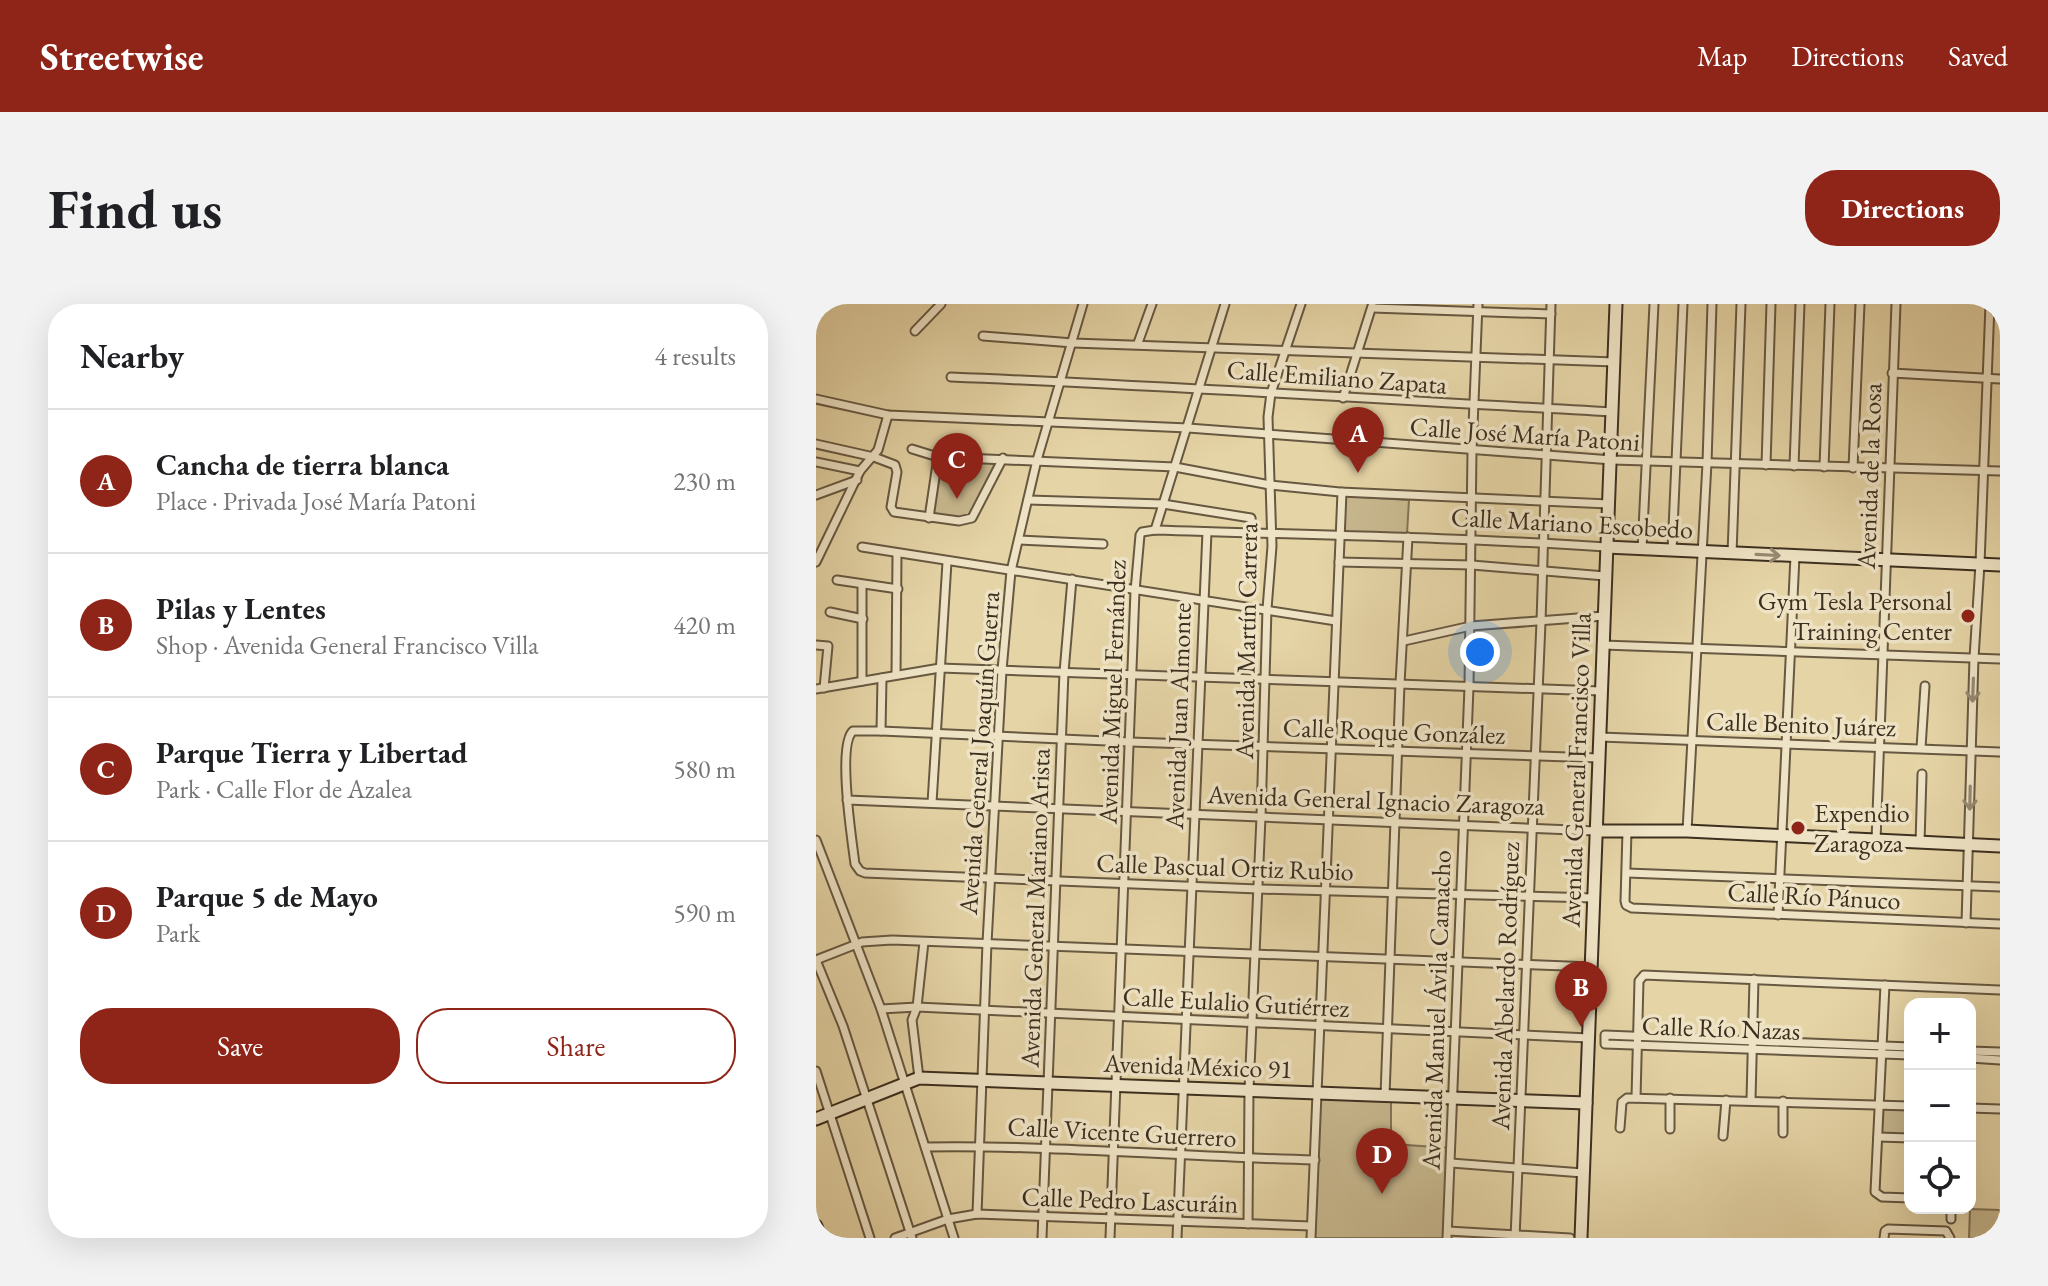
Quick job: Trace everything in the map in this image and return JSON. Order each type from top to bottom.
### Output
[{"type":"main road","name":"Avenida General Francisco Villa","points":[[1581,1238],[1616,304]]},
{"type":"main road","name":"Calle Mariano Escobedo","points":[[1606,547],[2000,565]]},
{"type":"main road","name":"Avenida General Ignacio Zaragoza","points":[[1596,831],[1687,831],[2000,846]]},
{"type":"main road","name":"Avenida México 91","points":[[816,1119],[919,1078],[1586,1103]]},
{"type":"main road","points":[[816,1226],[820,1238]]},
{"type":"street","points":[[915,331],[941,304]]},
{"type":"street","name":"Avenida General Joaquín Guerra","points":[[977,1214],[987,943],[1002,670],[1011,571],[1037,460],[1083,304]]},
{"type":"street","points":[[1138,343],[1152,304]]},
{"type":"street","points":[[1155,530],[1225,304]]},
{"type":"street","name":"Avenida Martín Carrera","points":[[1248,1224],[1249,1090],[1267,609],[1272,555],[1268,436],[1271,393],[1301,304]]},
{"type":"street","name":"Avenida Abelardo Rodríguez","points":[[1515,1237],[1551,304]]},
{"type":"street","points":[[1642,549],[1654,304]]},
{"type":"street","points":[[1672,551],[1683,304]]},
{"type":"street","points":[[1687,831],[1707,463],[1712,304]]},
{"type":"street","points":[[1732,554],[1741,304]]},
{"type":"street","points":[[1766,465],[1771,304]]},
{"type":"street","points":[[1794,466],[1800,304]]},
{"type":"street","points":[[1824,467],[1830,304]]},
{"type":"street","points":[[1853,468],[1860,304]]},
{"type":"street","name":"Avenida de la Rosa","points":[[1876,841],[1896,304]]},
{"type":"street","points":[[1966,923],[1990,304]]},
{"type":"street","points":[[1343,398],[1372,306],[1478,308],[1551,314]]},
{"type":"street","name":"Avenida Manuel Ávila Camacho","points":[[1447,1234],[1469,687],[1472,451],[1478,308]]},
{"type":"street","points":[[983,336],[1073,343],[1615,362]]},
{"type":"street","points":[[1892,373],[2000,379]]},
{"type":"street","name":"Calle Emiliano Zapata","points":[[951,377],[1200,387],[1613,412]]},
{"type":"street","name":"Calle José María Patoni","points":[[816,399],[888,415],[1188,428],[1545,456],[1646,462],[2000,471]]},
{"type":"street","points":[[816,562],[860,471],[874,457],[888,415]]},
{"type":"street","points":[[816,444],[874,457],[897,468],[891,510],[959,521],[972,518],[1003,458]]},
{"type":"street","points":[[912,449],[938,457],[1175,467],[1270,485],[1342,492],[1609,504]]},
{"type":"street","points":[[929,518],[938,457]]},
{"type":"street","points":[[816,462],[860,471]]},
{"type":"street","points":[[816,495],[857,480]]},
{"type":"street","points":[[1311,1238],[1342,492]]},
{"type":"street","points":[[1028,500],[1163,504],[1251,518],[1254,533]]},
{"type":"street","name":"Calle Mariano Escobedo","points":[[1142,532],[1473,539],[1606,547]]},
{"type":"street","name":"Avenida Miguel Fernández","points":[[1110,1238],[1135,591],[1142,532]]},
{"type":"street","name":"Avenida Juan Almonte","points":[[1177,1238],[1207,532]]},
{"type":"street","points":[[1385,1096],[1408,537]]},
{"type":"street","points":[[1019,540],[1103,544]]},
{"type":"street","points":[[816,546],[826,542]]},
{"type":"street","points":[[862,547],[1336,621]]},
{"type":"street","points":[[896,675],[897,554]]},
{"type":"street","points":[[1778,915],[1795,556]]},
{"type":"street","points":[[932,803],[947,562]]},
{"type":"street","points":[[1339,562],[1472,565],[1605,576]]},
{"type":"street","name":"Avenida General Mariano Arista","points":[[1042,1238],[1064,672],[1072,579]]},
{"type":"street","points":[[837,580],[898,589]]},
{"type":"street","points":[[862,585],[862,681]]},
{"type":"street","points":[[830,612],[863,619]]},
{"type":"street","points":[[1404,641],[1471,626],[1604,616]]},
{"type":"street","points":[[816,645],[828,646],[820,688],[940,668],[1601,691]]},
{"type":"street","points":[[1603,645],[2000,659]]},
{"type":"street","points":[[881,731],[882,678]]},
{"type":"street","points":[[1921,748],[1925,686]]},
{"type":"street","name":"Calle Roque González","points":[[847,800],[846,740],[853,731],[1599,758]]},
{"type":"street","name":"Calle Benito Juárez","points":[[1600,737],[2000,752]]},
{"type":"street","points":[[1920,843],[1922,774]]},
{"type":"street","name":"Avenida General Ignacio Zaragoza","points":[[847,800],[1596,831]]},
{"type":"street","name":"Calle Pascual Ortiz Rubio","points":[[847,800],[857,868],[865,873],[1258,889],[1594,898]]},
{"type":"street","points":[[1627,831],[1627,873],[2000,887]]},
{"type":"street","points":[[816,840],[881,1009],[954,1238]]},
{"type":"street","points":[[816,871],[826,867]]},
{"type":"street","name":"Calle Río Pánuco","points":[[1627,873],[1625,907],[2000,924]]},
{"type":"street","points":[[911,1235],[843,1026],[816,960],[854,944],[874,940],[1122,947],[1592,967]]},
{"type":"street","points":[[919,1078],[912,1020],[917,1007],[924,942]]},
{"type":"street","points":[[1636,1098],[1640,979],[1648,974],[2000,990]]},
{"type":"street","points":[[1751,1100],[1754,979]]},
{"type":"street","points":[[1885,985],[1875,1192],[1882,1197],[1904,1198]]},
{"type":"street","name":"Calle Eulalio Gutiérrez","points":[[881,1009],[917,1007],[1589,1038]]},
{"type":"street","name":"Calle Río Nazas","points":[[1638,1041],[1882,1050],[1904,1054]]},
{"type":"street","name":"Calle Río Nazas","points":[[1882,1050],[1904,1048]]},
{"type":"street","points":[[1976,1051],[2000,1052]]},
{"type":"street","points":[[1976,1058],[2000,1060]]},
{"type":"street","points":[[816,1074],[870,1238]]},
{"type":"street","points":[[1670,1098],[1670,1129]]},
{"type":"street","points":[[1620,1128],[1623,1099],[1904,1106]]},
{"type":"street","points":[[1723,1136],[1726,1100]]},
{"type":"street","points":[[1783,1101],[1783,1133]]},
{"type":"street","points":[[1976,1108],[2000,1109]]},
{"type":"street","points":[[1878,1137],[1904,1138]]},
{"type":"street","name":"Calle Vicente Guerrero","points":[[926,1147],[1047,1148],[1315,1160]]},
{"type":"street","points":[[1451,1163],[1583,1173]]},
{"type":"street","name":"Calle Pedro Lascuráin","points":[[895,1238],[911,1235],[948,1219],[977,1214],[1311,1226]]},
{"type":"street","points":[[1951,1214],[1951,1219]]},
{"type":"street","points":[[1884,1235],[1888,1229],[1918,1229],[1942,1230],[1950,1236]]},
{"type":"street","points":[[1917,1238],[1918,1229]]},
{"type":"street","points":[[1447,1234],[1570,1238]]},
{"type":"shaded area","points":[[939,460],[999,463],[976,511],[967,520],[931,517]]},
{"type":"shaded area","points":[[1344,496],[1409,500],[1407,534],[1342,533]]},
{"type":"shaded area","points":[[1319,1093],[1391,1096],[1391,1144],[1451,1148],[1447,1238],[1312,1238]]},
{"type":"shaded area","points":[[1879,1107],[1904,1109],[1904,1137],[1878,1135]]},
{"type":"shaded area","points":[[1976,1209],[2000,1210],[2000,1238],[1969,1238],[1970,1214],[1976,1214]]},
{"type":"place","name":"Cancha de tierra blanca","points":[[1358,473]]},
{"type":"place","name":"Parque Tierra y Libertad","points":[[957,499]]},
{"type":"place","name":"Gym Tesla Personal Training Center","points":[[1968,616]]},
{"type":"place","name":"Expendio Zaragoza","points":[[1798,828]]},
{"type":"place","name":"Pilas y Lentes","points":[[1581,1027]]},
{"type":"place","name":"Parque 5 de Mayo","points":[[1382,1194]]}]
